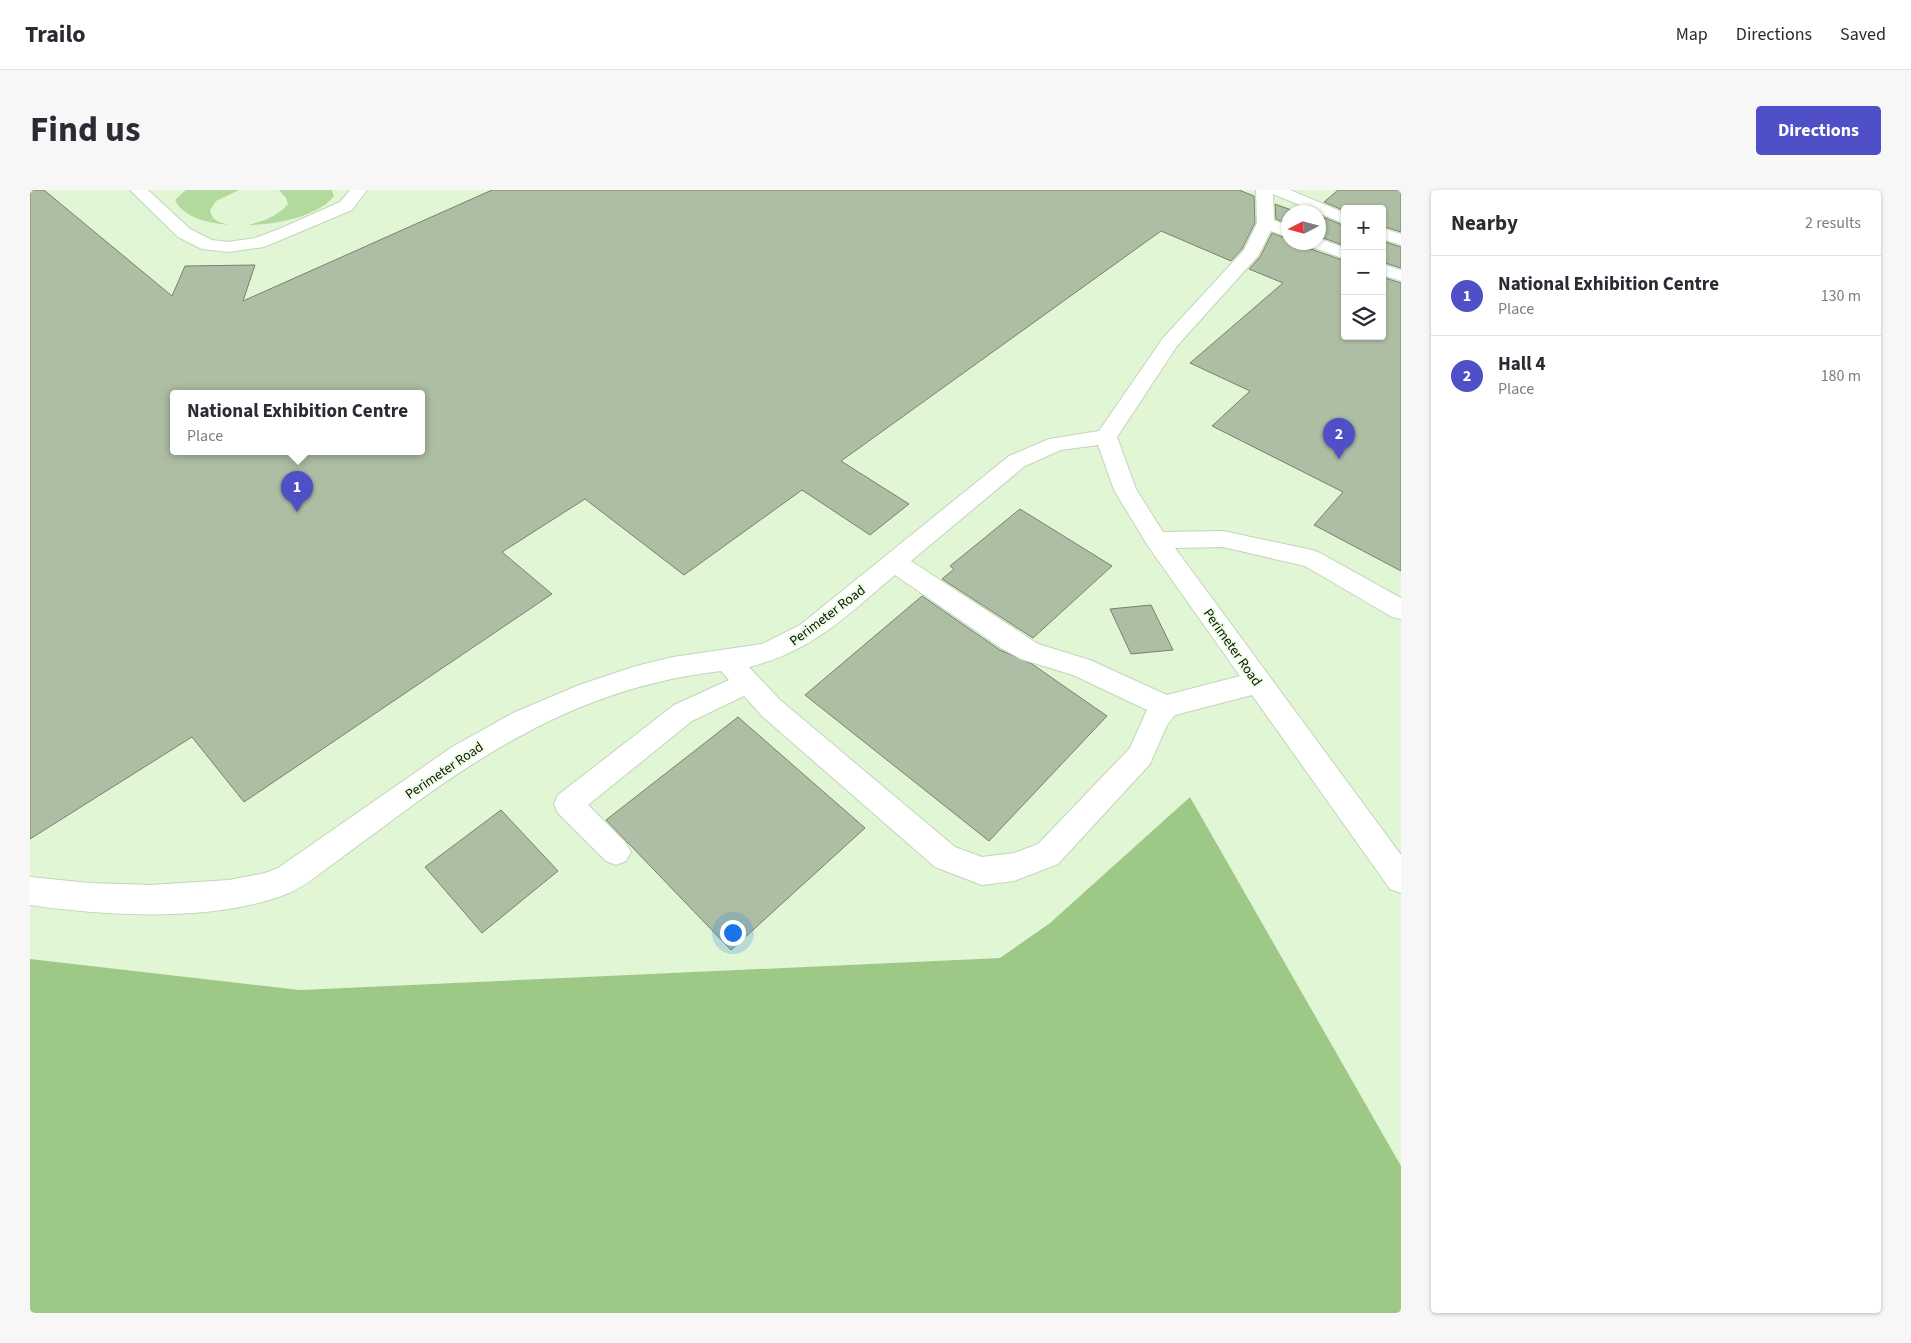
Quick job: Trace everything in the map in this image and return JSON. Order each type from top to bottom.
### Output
[{"type":"lane","points":[[138,190],[184,233],[208,245],[228,246],[258,243],[285,233],[346,206],[359,190]]},
{"type":"lane","points":[[1106,437],[1170,342],[1252,252],[1266,223],[1264,190]]},
{"type":"lane","points":[[1276,190],[1341,217]]},
{"type":"lane","points":[[1266,223],[1281,229]]},
{"type":"lane","points":[[1386,234],[1401,240]]},
{"type":"lane","points":[[1326,246],[1341,252]]},
{"type":"lane","points":[[1386,270],[1401,276]]},
{"type":"lane","name":"Perimeter Road","points":[[30,891],[70,897],[148,900],[243,894],[267,888],[289,878],[462,754],[513,725],[586,694],[641,674],[686,665],[726,662],[763,655],[788,645],[808,632],[1017,461],[1057,444],[1106,437],[1125,490],[1156,540],[1257,683],[1401,879]]},
{"type":"lane","points":[[1156,540],[1223,539],[1312,560],[1401,610]]},
{"type":"lane","points":[[894,562],[1010,641],[1030,652],[1081,667],[1166,707]]},
{"type":"lane","points":[[726,662],[771,708],[945,857],[982,871],[1014,868],[1048,854],[1140,756],[1156,719],[1166,707],[1188,699],[1257,683]]},
{"type":"lane","points":[[616,852],[568,804],[683,713],[746,683]]},
{"type":"shaded area","points":[[30,190],[1401,190],[1401,1166],[1190,797],[1050,923],[1000,958],[300,990],[30,959]]},
{"type":"green space","points":[[186,190],[239,190],[216,201],[210,210],[217,221],[230,225],[199,219],[185,212],[175,200]]},
{"type":"green space","points":[[279,190],[332,190],[334,196],[327,203],[306,214],[282,221],[248,225],[274,215],[288,204],[286,198]]},
{"type":"green space","points":[[1190,797],[1401,1166],[1401,1313],[30,1313],[30,959],[300,990],[1000,958],[1050,923]]},
{"type":"building","points":[[30,190],[44,190],[172,296],[185,266],[255,265],[243,301],[492,190],[1239,190],[1254,196],[1255,223],[1242,249],[1231,261],[1161,231],[841,461],[909,504],[870,535],[802,490],[684,575],[585,499],[502,552],[552,594],[244,802],[192,737],[30,839]]},
{"type":"building","points":[[1338,190],[1401,190],[1401,232],[1386,227],[1386,205],[1341,205],[1341,209],[1324,202]]},
{"type":"building","points":[[1275,204],[1281,206],[1281,221],[1276,219]]},
{"type":"building","points":[[1326,218],[1341,224],[1341,245],[1326,239]]},
{"type":"building","points":[[1272,233],[1281,236],[1281,250],[1314,250],[1341,260],[1341,340],[1386,340],[1386,278],[1401,283],[1401,571],[1314,525],[1343,492],[1212,426],[1250,391],[1190,363],[1283,283],[1249,269],[1260,257]]},
{"type":"building","points":[[1386,242],[1401,247],[1401,268],[1386,263]]},
{"type":"building","points":[[1020,509],[1112,566],[1033,638],[942,579],[954,569],[950,566]]},
{"type":"building","points":[[922,596],[1000,650],[1032,664],[1107,716],[989,841],[805,695]]},
{"type":"building","points":[[1151,605],[1173,650],[1131,654],[1110,609]]},
{"type":"building","points":[[738,717],[865,828],[731,950],[606,820]]},
{"type":"building","points":[[501,810],[558,871],[482,933],[425,867]]},
{"type":"place","name":"Hall 4","points":[[1339,459]]},
{"type":"place","name":"National Exhibition Centre","points":[[297,512]]}]
